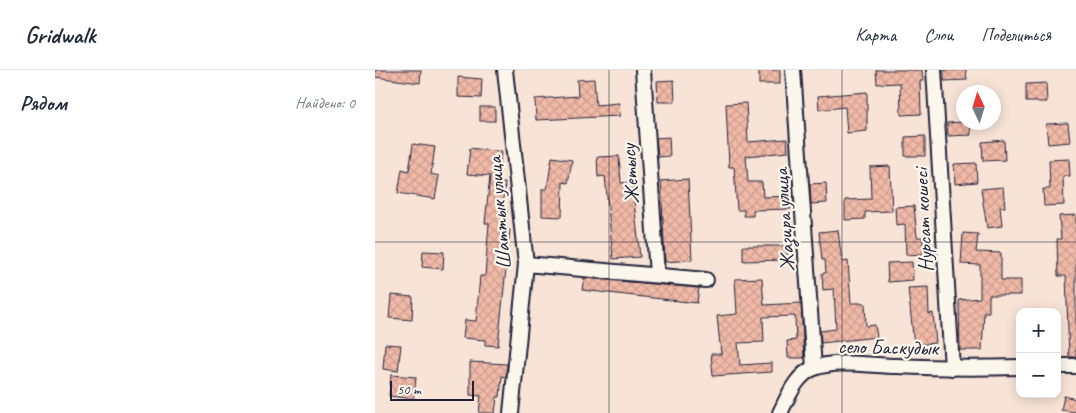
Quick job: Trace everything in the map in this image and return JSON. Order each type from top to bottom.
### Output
[{"type":"street","name":"Шаттык улица","points":[[505,70],[526,264],[511,413]]},
{"type":"street","name":"Жетысу","points":[[643,70],[657,275]]},
{"type":"street","name":"Жазира улица","points":[[793,70],[814,368]]},
{"type":"street","name":"Нурсат кошесi","points":[[934,70],[952,368]]},
{"type":"street","points":[[526,264],[706,280]]},
{"type":"street","name":"село Баскудык","points":[[780,413],[791,389],[805,374],[814,368],[833,364],[952,368],[1016,367]]},
{"type":"street","points":[[1061,366],[1076,366]]},
{"type":"building","points":[[375,70],[421,70],[420,83],[375,77]]},
{"type":"building","points":[[759,70],[780,70],[780,84],[759,84]]},
{"type":"building","points":[[876,70],[922,70],[923,81],[920,81],[921,114],[901,115],[900,83],[877,84]]},
{"type":"building","points":[[944,70],[966,70],[967,80],[944,81]]},
{"type":"building","points":[[458,77],[482,79],[481,98],[458,97]]},
{"type":"building","points":[[594,79],[596,105],[619,103],[620,116],[536,120],[535,99],[578,96],[577,80]]},
{"type":"building","points":[[674,80],[675,102],[658,102],[657,81]]},
{"type":"building","points":[[1046,83],[1047,102],[1026,102],[1026,84]]},
{"type":"building","points":[[867,92],[867,131],[847,133],[845,107],[819,110],[818,96]]},
{"type":"building","points":[[746,103],[748,142],[787,139],[788,152],[746,156],[748,182],[762,182],[763,197],[793,196],[794,204],[791,204],[791,209],[753,210],[753,216],[744,216],[744,210],[737,210],[734,167],[729,167],[726,104]]},
{"type":"building","points":[[480,107],[495,107],[495,121],[480,121]]},
{"type":"building","points":[[947,123],[956,123],[956,130],[971,130],[971,135],[948,136]]},
{"type":"building","points":[[1068,123],[1070,142],[1048,144],[1046,124]]},
{"type":"building","points":[[925,136],[925,156],[905,156],[905,137]]},
{"type":"building","points":[[669,137],[670,156],[658,157],[656,138]]},
{"type":"building","points":[[1004,140],[1005,160],[983,161],[982,142]]},
{"type":"building","points":[[413,144],[435,147],[431,174],[439,176],[435,199],[398,193],[402,169],[409,171]]},
{"type":"building","points":[[470,148],[501,152],[498,183],[505,183],[503,208],[507,208],[506,229],[510,230],[498,346],[485,345],[485,340],[463,338],[465,320],[476,321],[480,276],[485,276],[489,223],[485,223],[490,176],[467,174]]},
{"type":"building","points":[[619,156],[621,183],[632,182],[640,257],[613,259],[605,176],[598,177],[597,157]]},
{"type":"building","points":[[552,157],[572,160],[568,183],[563,182],[562,217],[542,216],[542,189],[547,189]]},
{"type":"building","points":[[1069,159],[1070,176],[1063,176],[1064,205],[1044,206],[1043,189],[1050,189],[1049,160]]},
{"type":"building","points":[[976,163],[977,182],[955,184],[954,164]]},
{"type":"building","points":[[890,166],[892,211],[865,212],[865,219],[845,220],[845,200],[871,199],[870,167]]},
{"type":"building","points":[[688,179],[692,260],[665,262],[661,181]]},
{"type":"building","points":[[826,183],[827,203],[811,204],[810,184]]},
{"type":"building","points":[[1003,187],[1005,207],[1000,207],[1002,226],[987,228],[981,189]]},
{"type":"building","points":[[914,206],[917,237],[923,237],[923,254],[906,255],[905,224],[896,225],[895,207]]},
{"type":"building","points":[[1076,215],[1076,357],[1069,357],[1066,276],[1058,276],[1057,239],[1061,239],[1059,216]]},
{"type":"building","points":[[838,230],[842,262],[848,261],[851,303],[865,303],[866,326],[875,325],[877,337],[821,343],[820,331],[836,329],[834,289],[823,290],[822,273],[826,273],[825,260],[822,260],[819,232]]},
{"type":"building","points":[[963,233],[978,234],[976,252],[1001,253],[1001,280],[1021,280],[1021,295],[989,295],[989,312],[984,312],[982,350],[960,350],[959,300],[980,298],[980,265],[961,264]]},
{"type":"building","points":[[743,246],[787,246],[787,260],[743,261]]},
{"type":"building","points":[[423,251],[444,252],[443,269],[422,267]]},
{"type":"building","points":[[912,262],[913,280],[888,282],[887,263]]},
{"type":"building","points":[[584,278],[699,288],[697,303],[582,290]]},
{"type":"building","points":[[762,278],[764,305],[801,303],[804,358],[788,358],[787,341],[796,340],[795,316],[763,317],[764,342],[738,343],[740,365],[772,363],[772,372],[713,376],[711,354],[721,354],[717,316],[737,314],[735,279]]},
{"type":"building","points":[[928,287],[929,314],[933,313],[936,343],[914,345],[908,288]]},
{"type":"building","points":[[391,295],[413,297],[412,320],[389,318]]},
{"type":"building","points":[[385,344],[401,345],[398,371],[383,369]]},
{"type":"building","points":[[470,362],[507,364],[506,377],[502,376],[500,397],[497,397],[495,413],[479,413],[481,396],[470,395]]},
{"type":"building","points":[[391,375],[416,377],[414,399],[389,396]]},
{"type":"building","points":[[1064,396],[1076,399],[1076,412],[1061,410]]}]
